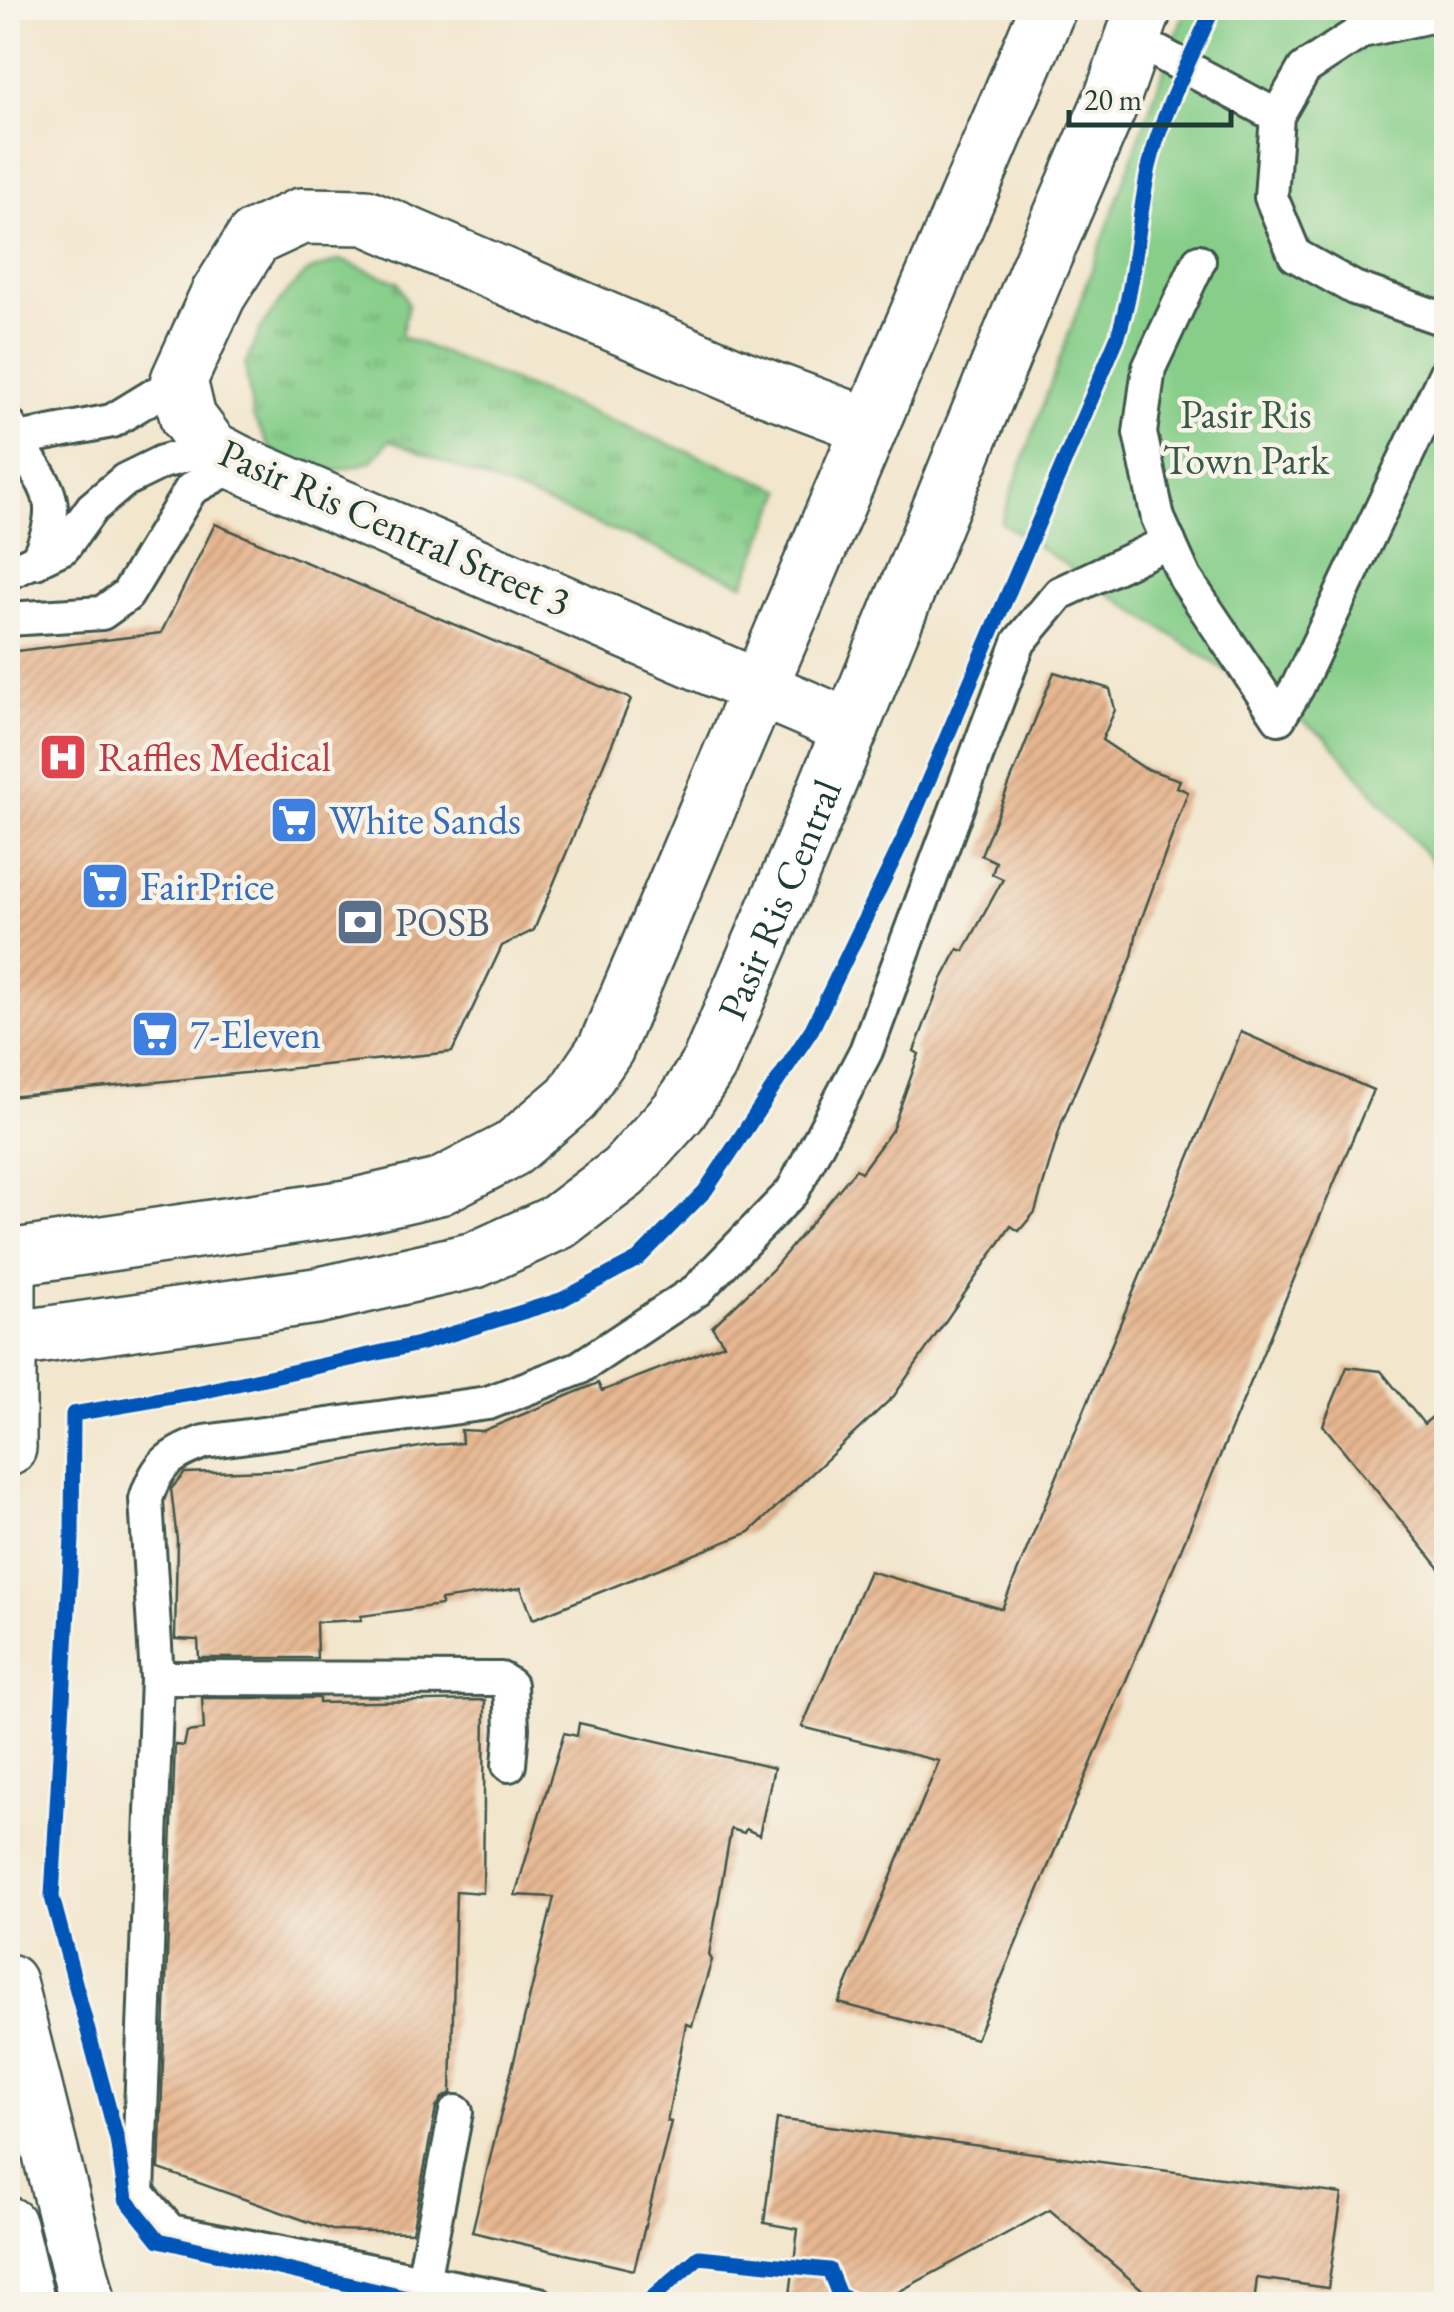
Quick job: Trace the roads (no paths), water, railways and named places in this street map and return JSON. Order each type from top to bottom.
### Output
[{"type":"street","points":[[8,1448],[8,1258],[347,1208],[439,1186],[512,1149],[572,1098],[606,1048],[1048,8]]},
{"type":"street","name":"Pasir Ris Central","points":[[8,1340],[316,1296],[474,1260],[558,1222],[624,1172],[678,1111],[709,1064],[1139,23]]},
{"type":"street","points":[[179,380],[218,295],[254,238],[301,216],[366,216],[740,378],[869,426]]},
{"type":"street","name":"Pasir Ris Central Street 3","points":[[179,380],[188,418],[224,456],[306,496],[851,728]]},
{"type":"street","points":[[8,1982],[88,2304]]},
{"type":"street","points":[[8,2225],[27,2304]]},
{"type":"lane","points":[[1446,18],[1435,16],[1362,31],[1304,69],[1276,116],[1271,197],[1295,255],[1354,288],[1446,320]]},
{"type":"lane","points":[[1139,23],[1276,116]]},
{"type":"lane","points":[[1200,261],[1149,368],[1140,433],[1158,518],[1185,578],[1278,718],[1298,686],[1446,372]]},
{"type":"lane","points":[[10,434],[112,421],[179,380]]},
{"type":"lane","points":[[10,434],[43,476],[53,508],[47,540],[22,568]]},
{"type":"lane","points":[[22,568],[64,548],[92,508],[125,480],[162,462],[224,456]]},
{"type":"lane","points":[[8,618],[102,613],[127,595],[190,489],[224,456]]},
{"type":"lane","points":[[539,2304],[170,2231],[138,2193],[157,1678],[146,1499],[155,1471],[181,1450],[204,1442],[488,1403],[579,1368],[697,1290],[792,1192],[866,1052],[1019,642],[1060,593],[1169,542]]},
{"type":"lane","points":[[157,1678],[500,1679],[510,1685],[510,1765]]},
{"type":"lane","points":[[423,2281],[456,2112]]},
{"type":"place","name":"Raffles Medical","points":[[63,757]]},
{"type":"place","name":"White Sands","points":[[294,820]]},
{"type":"place","name":"FairPrice","points":[[105,886]]},
{"type":"place","name":"POSB","points":[[360,922]]},
{"type":"place","name":"7-Eleven","points":[[155,1034]]},
{"type":"park label","name":"Pasir Ris Town Park","points":[[1246,437]]}]
